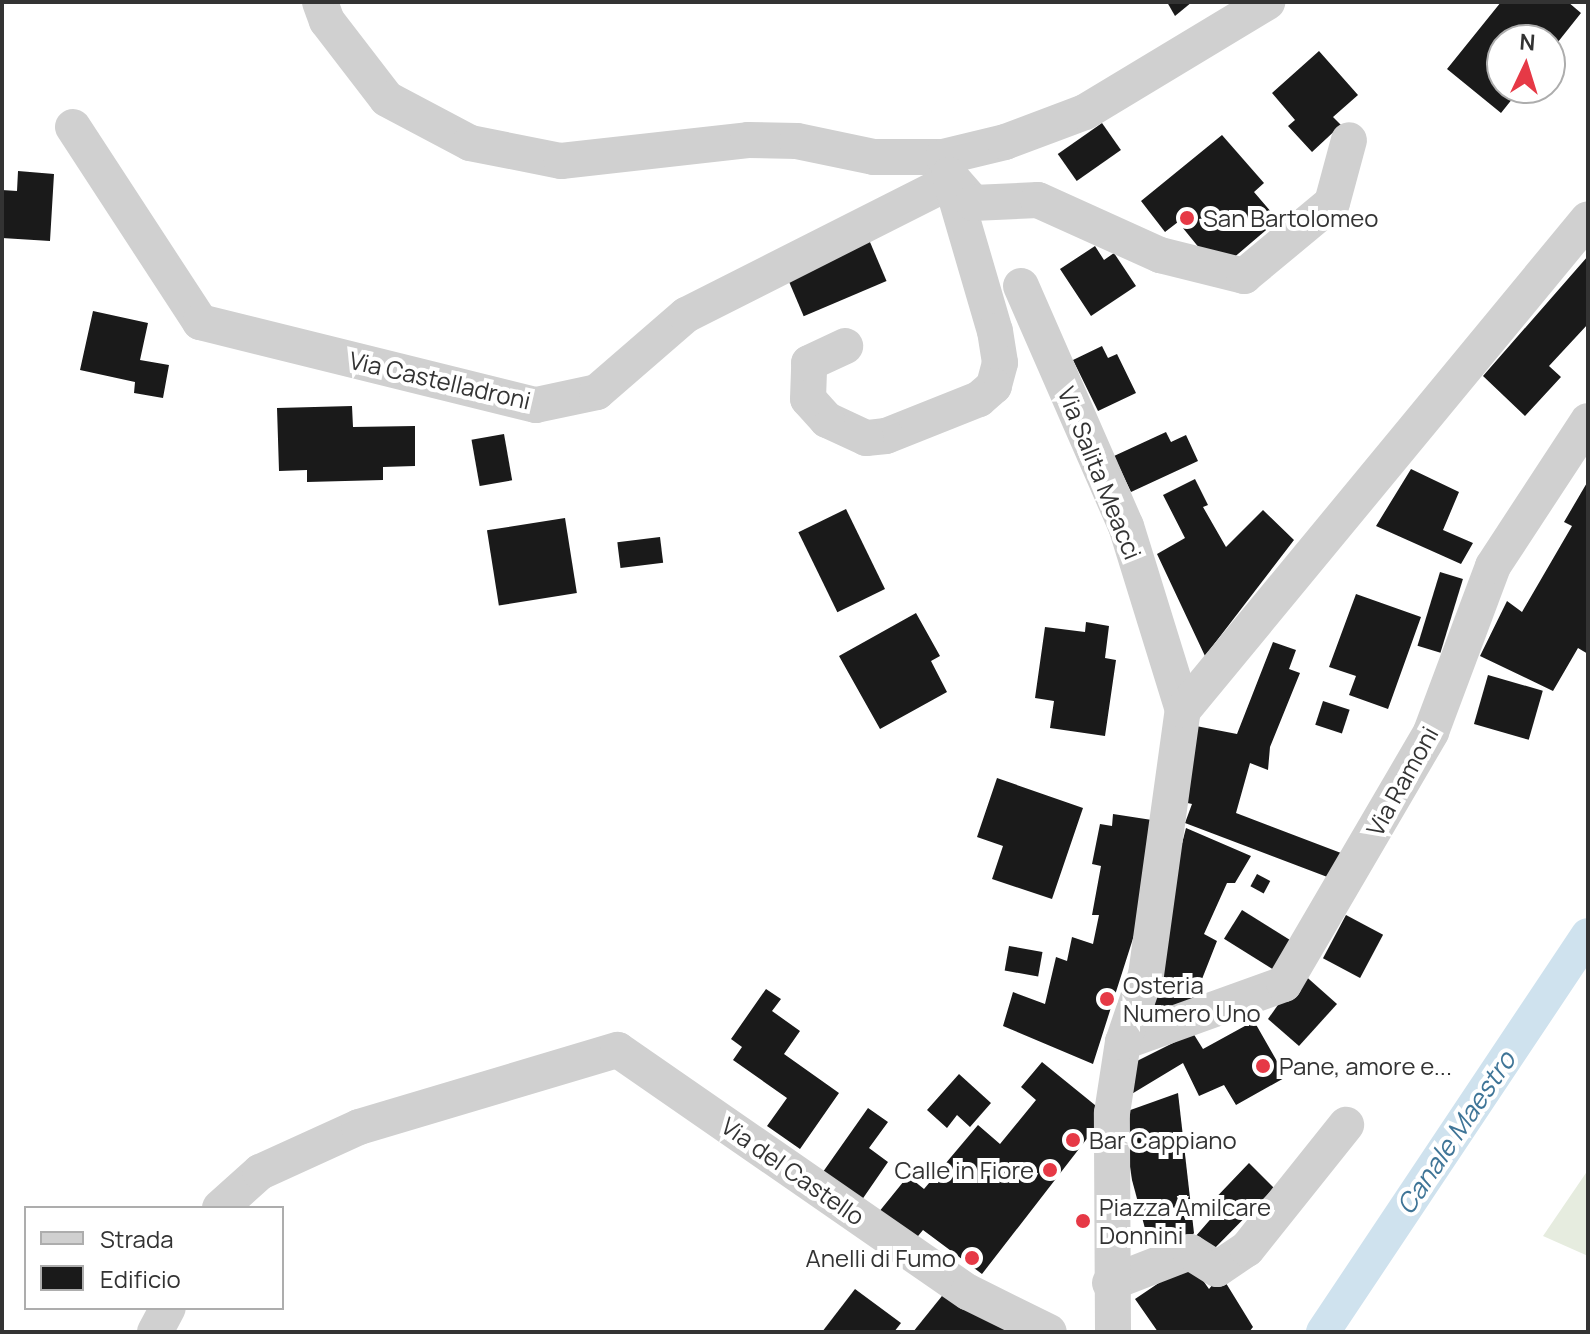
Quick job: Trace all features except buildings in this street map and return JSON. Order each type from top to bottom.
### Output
[{"type":"street","points":[[320,2],[327,21],[387,99],[470,143],[561,161],[748,140],[797,141],[874,157],[1038,200],[1160,255],[1244,276],[1332,203],[1349,140]]},
{"type":"street","points":[[955,180],[1005,142],[1085,112],[1267,2]]},
{"type":"street","name":"Via Castelladroni","points":[[73,127],[200,322],[536,405],[597,392],[686,315],[955,180]]},
{"type":"street","points":[[845,346],[809,363],[808,399],[827,420],[866,438],[913,426],[979,399],[994,386],[1000,363],[995,331],[955,180]]},
{"type":"street","points":[[1113,1332],[1110,1283],[1112,1113],[1123,1042],[1146,975],[1183,710],[1588,219]]},
{"type":"street","name":"Via Salita Meacci","points":[[1021,286],[1126,526],[1183,710]]},
{"type":"street","name":"Via Ramoni","points":[[1123,1042],[1284,984],[1431,732],[1493,566],[1588,421]]},
{"type":"street","name":"Via del Castello","points":[[222,1206],[260,1172],[359,1127],[618,1050],[968,1292],[1049,1332]]},
{"type":"street","points":[[1110,1283],[1190,1252],[1217,1269],[1247,1249],[1346,1125]]},
{"type":"street","points":[[155,1332],[167,1310]]},
{"type":"shaded area","points":[[1588,1170],[1588,1256],[1543,1236]]},
{"type":"waterway","name":"Canale Maestro","points":[[1323,1332],[1588,935]]},
{"type":"place","name":"San Bartolomeo","points":[[1187,218]]},
{"type":"place","name":"Osteria Numero Uno","points":[[1107,999]]},
{"type":"place","name":"Pane, amore e...","points":[[1263,1066]]},
{"type":"place","name":"Bar Cappiano","points":[[1073,1140]]},
{"type":"place","name":"Calle in Fiore","points":[[1050,1170]]},
{"type":"place","name":"Piazza Amilcare Donnini","points":[[1083,1221]]},
{"type":"place","name":"Anelli di Fumo","points":[[972,1258]]}]
